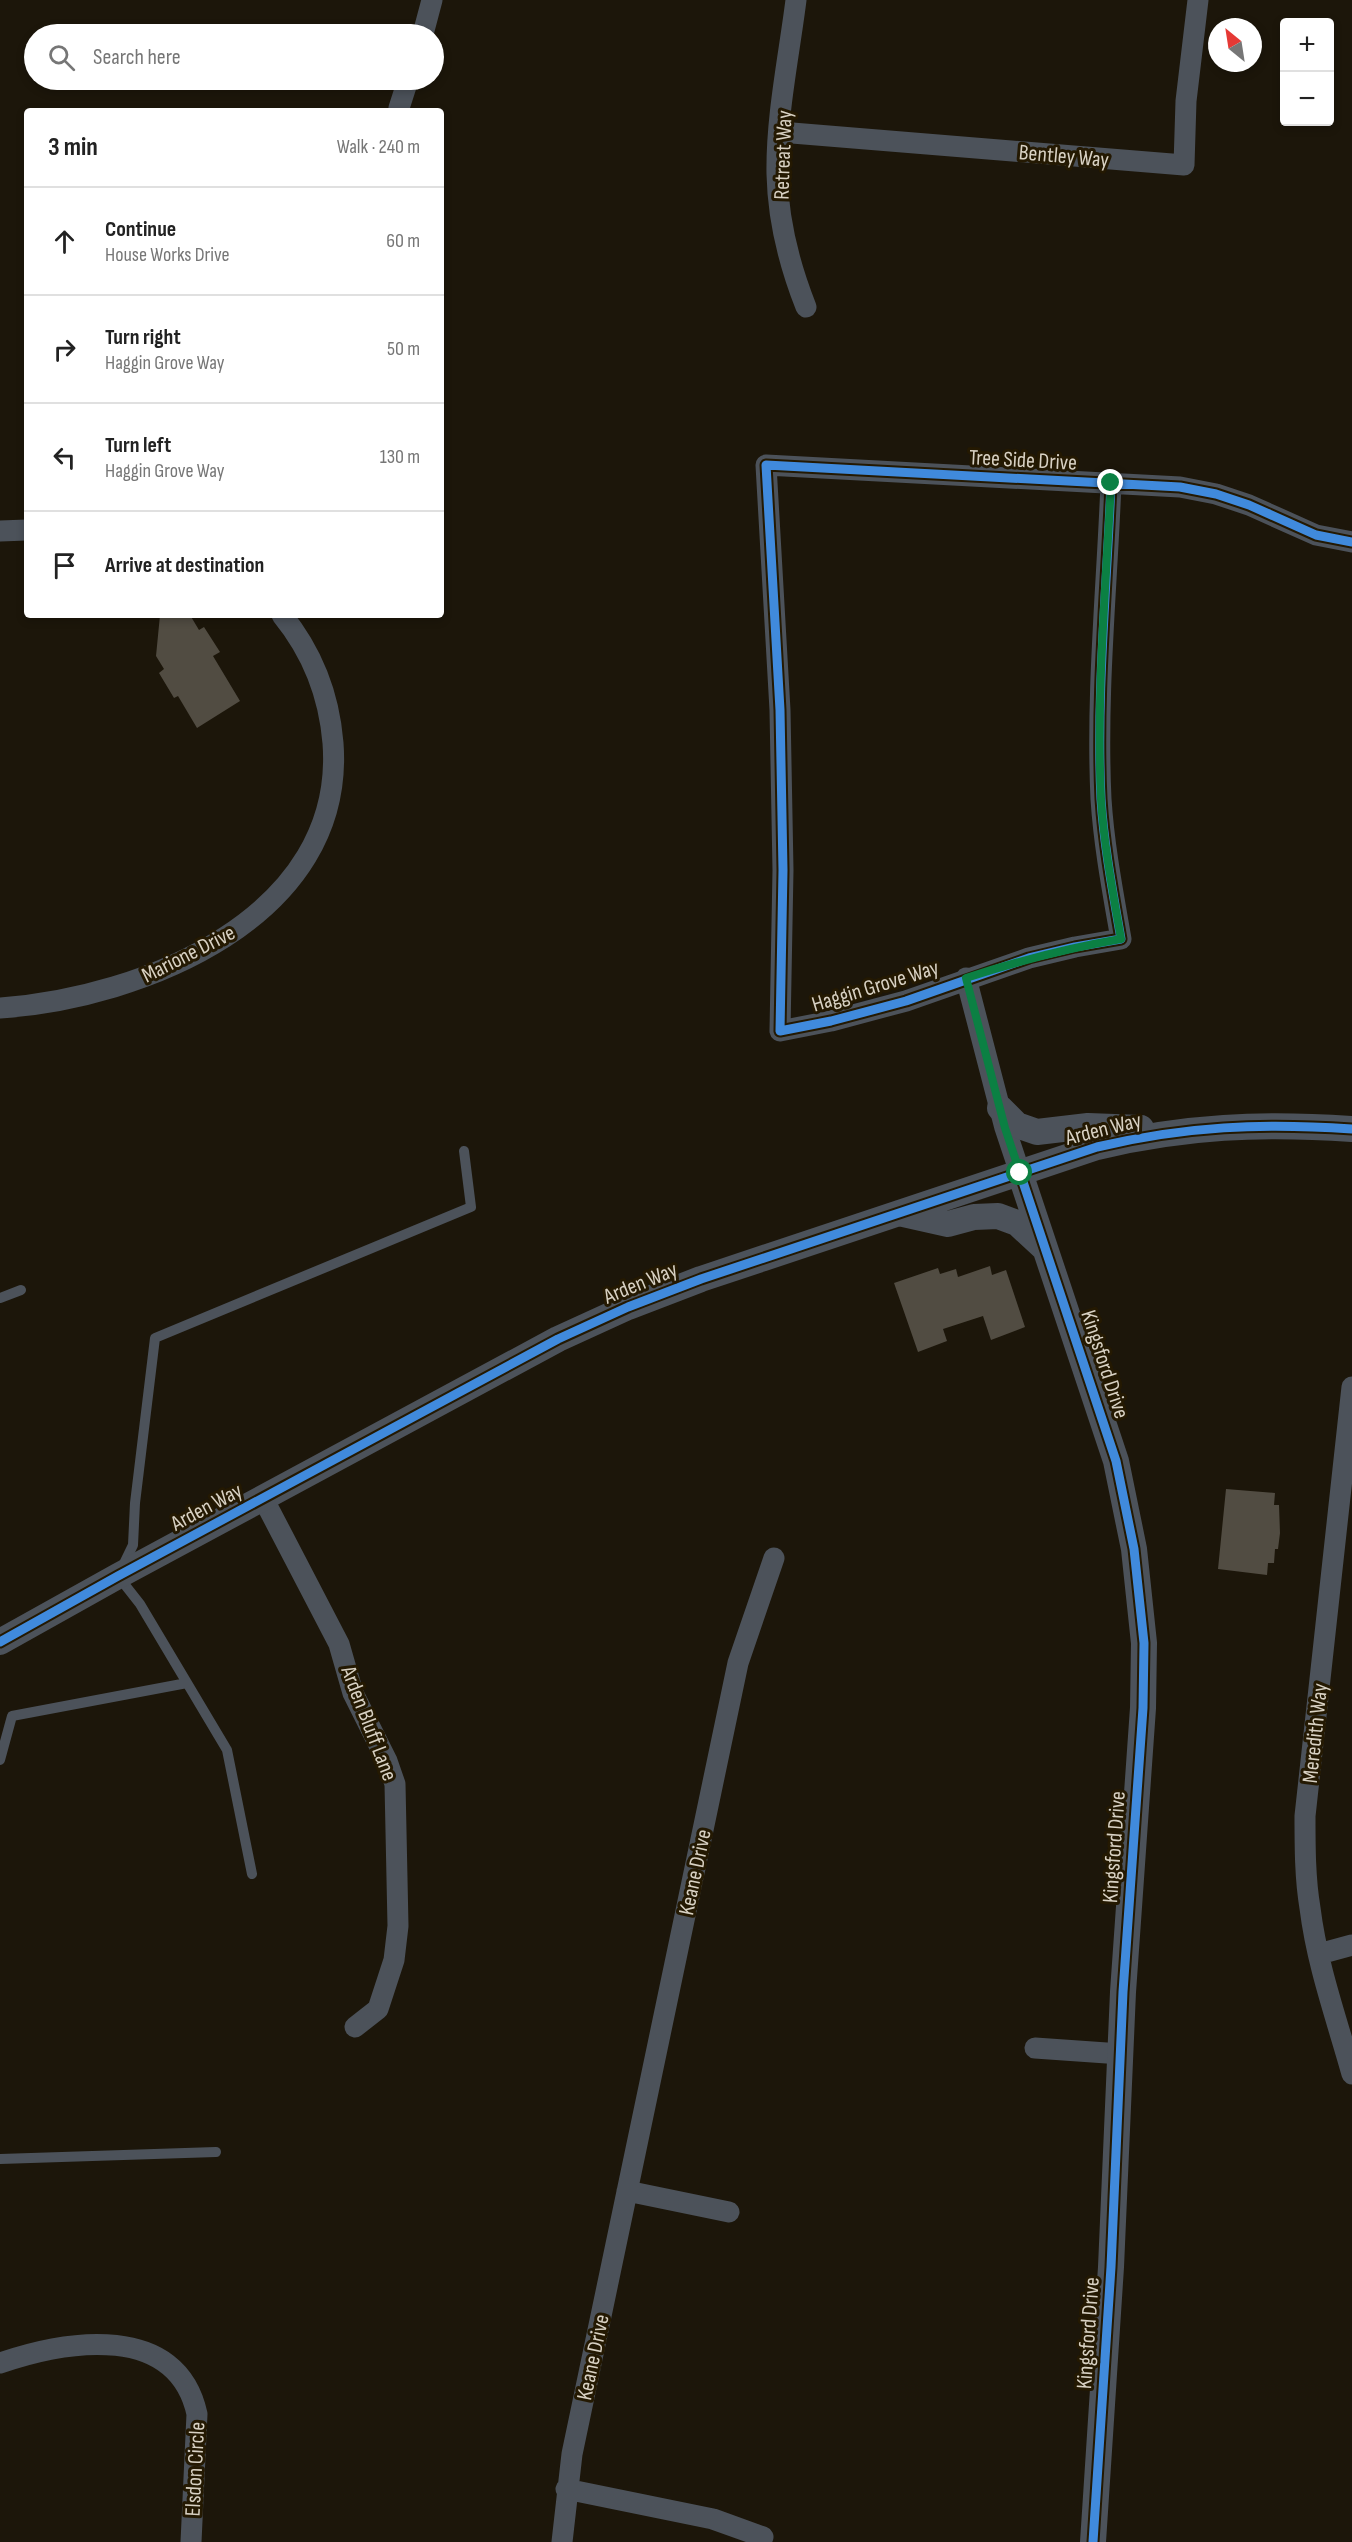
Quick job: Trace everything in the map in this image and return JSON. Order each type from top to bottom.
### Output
[{"type":"street","points":[[426,24],[432,0]]},
{"type":"street","name":"Retreat Way","points":[[796,0],[777,172],[779,206],[793,273],[806,307]]},
{"type":"street","name":"Bentley Way","points":[[780,132],[1184,165],[1186,101],[1198,0]]},
{"type":"street","points":[[399,108],[405,90]]},
{"type":"street","name":"Tree Side Drive","points":[[766,465],[1180,487],[1215,494],[1249,505],[1316,535],[1352,542]]},
{"type":"street","name":"Haggin Grove Way","points":[[766,465],[780,722],[783,870],[780,1031],[831,1021],[906,1000],[1040,955],[1121,939],[1107,861],[1101,800],[1100,739],[1111,483]]},
{"type":"street","points":[[0,531],[24,530]]},
{"type":"street","name":"Marione Drive","points":[[0,1008],[69,999],[118,986],[165,968],[210,946],[241,927],[270,903],[294,875],[320,827],[326,809],[333,754],[330,717],[315,665],[296,632],[284,618]]},
{"type":"street","points":[[966,978],[1000,1108],[1020,1173]]},
{"type":"street","points":[[1000,1108],[1017,1125],[1037,1132],[1088,1126],[1117,1126],[1175,1132]]},
{"type":"street","name":"Arden Way","points":[[0,1642],[558,1339],[628,1306],[701,1279],[1097,1147],[1175,1132],[1252,1125],[1352,1130]]},
{"type":"street","name":"Kingsford Drive","points":[[1020,1173],[1116,1461],[1128,1510],[1144,1643],[1143,1708],[1123,1992],[1111,2267],[1093,2542]]},
{"type":"street","points":[[899,1213],[948,1224],[974,1217],[998,1216],[1017,1223],[1048,1252]]},
{"type":"street","name":"Meredith Way","points":[[1352,1387],[1305,1816],[1306,1875],[1310,1909],[1319,1954],[1352,2074]]},
{"type":"street","name":"Arden Bluff Lane","points":[[263,1498],[339,1644],[354,1693],[387,1761],[395,1784],[398,1926],[394,1960],[378,2009],[355,2026]]},
{"type":"street","name":"Keane Drive","points":[[562,2542],[566,2489],[738,1663],[774,1558]]},
{"type":"street","points":[[1319,1954],[1352,1945]]},
{"type":"street","points":[[1035,2048],[1121,2054]]},
{"type":"street","points":[[627,2191],[729,2212]]},
{"type":"street","name":"Elsdon Circle","points":[[0,2363],[45,2349],[119,2346],[151,2353],[177,2371],[194,2398],[197,2414],[191,2542]]},
{"type":"street","points":[[566,2489],[712,2519],[763,2537]]},
{"type":"lane","points":[[252,1874],[227,1750],[140,1604],[118,1576],[134,1545],[135,1503],[155,1338],[471,1207],[464,1151]]},
{"type":"lane","points":[[0,1298],[21,1290]]},
{"type":"lane","points":[[0,1760],[12,1716],[187,1683]]},
{"type":"lane","points":[[0,2159],[216,2152]]},
{"type":"building","points":[[160,618],[192,618],[199,630],[204,627],[220,652],[213,656],[240,701],[197,728],[178,696],[174,698],[159,673],[164,669],[156,656]]},
{"type":"building","points":[[990,1266],[992,1275],[1006,1270],[1025,1327],[991,1340],[983,1316],[943,1329],[947,1341],[918,1352],[894,1283],[938,1268],[940,1274],[956,1269],[958,1277]]},
{"type":"building","points":[[1226,1489],[1275,1493],[1274,1505],[1279,1505],[1280,1533],[1274,1563],[1268,1563],[1267,1575],[1218,1569]]},
{"type":"cycle path","points":[[1111,483],[1109,522],[1101,680],[1100,760],[1104,834],[1121,939],[1029,958],[906,1001],[831,1021],[780,1031],[783,870],[780,710],[766,465],[1180,487],[1216,494],[1249,505],[1316,535],[1352,542]]},
{"type":"cycle path","points":[[0,1642],[558,1339],[628,1307],[701,1279],[1097,1147],[1193,1130],[1286,1126],[1352,1129]]},
{"type":"cycle path","points":[[1020,1173],[1116,1461],[1134,1549],[1144,1643],[1143,1708],[1123,1992],[1111,2267],[1093,2542]]},
{"type":"route","points":[[1020,1173],[1005,1128],[966,978],[1029,958],[1121,939],[1107,861],[1101,800],[1100,739],[1111,483]]}]
